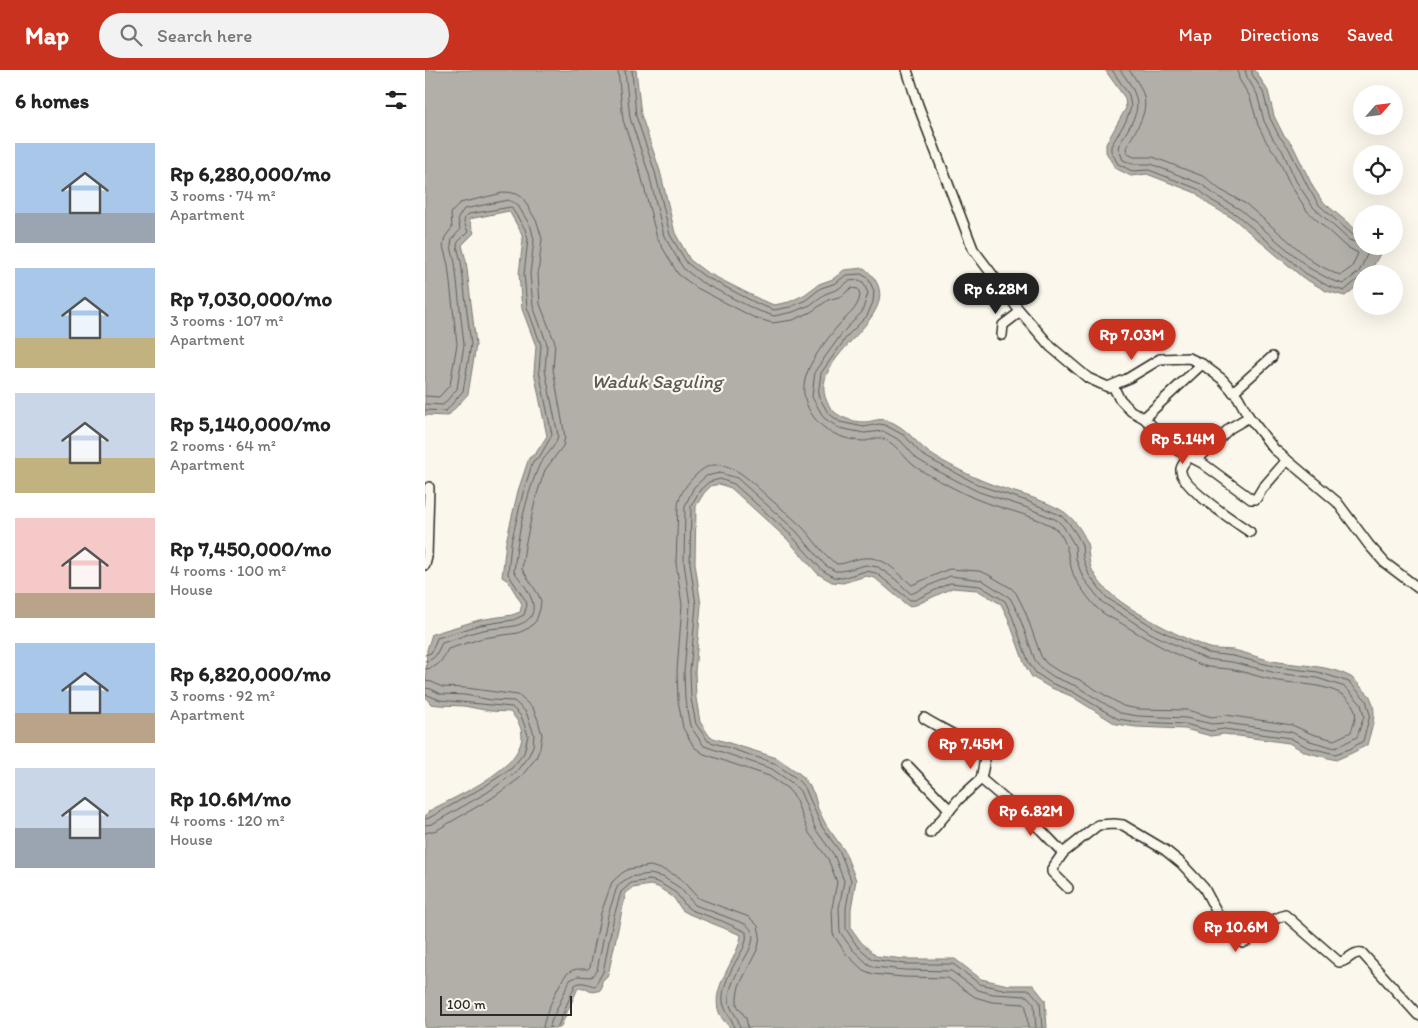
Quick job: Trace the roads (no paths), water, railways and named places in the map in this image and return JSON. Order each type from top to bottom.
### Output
[{"type":"street","points":[[907,70],[918,105],[973,249],[1021,312],[1051,347],[1088,378],[1108,387],[1127,380],[1160,359],[1189,358],[1203,364],[1222,379],[1233,392],[1265,439],[1337,502],[1385,563],[1418,588]]},
{"type":"street","points":[[1002,335],[1003,325],[1021,312]]},
{"type":"street","points":[[1233,392],[1272,357]]},
{"type":"street","points":[[1144,418],[1203,364]]},
{"type":"street","points":[[1113,386],[1119,398],[1131,411],[1144,418],[1177,450],[1193,458],[1253,499],[1256,498],[1287,460]]},
{"type":"street","points":[[1249,416],[1230,428],[1181,468],[1182,476],[1186,483],[1250,532]]},
{"type":"street","points":[[425,565],[427,557],[429,487]]},
{"type":"street","points":[[924,718],[965,741],[985,759],[981,778],[931,833]]},
{"type":"street","points":[[908,766],[950,810]]},
{"type":"street","points":[[981,778],[1041,830],[1063,854]]},
{"type":"street","points":[[1068,888],[1052,871],[1063,854],[1098,825],[1123,825],[1165,850],[1181,863],[1200,883],[1221,920],[1238,940],[1243,943],[1247,941],[1277,918],[1285,915],[1339,962],[1345,961],[1355,953],[1362,953],[1418,1015]]},
{"type":"water","name":"Waduk Saguling","points":[[425,70],[636,70],[641,115],[660,171],[675,233],[690,260],[706,272],[774,305],[789,302],[804,295],[819,284],[833,279],[844,270],[864,268],[878,285],[879,302],[870,319],[829,370],[824,388],[833,411],[855,421],[886,420],[894,423],[937,458],[977,479],[1042,501],[1065,513],[1077,524],[1083,534],[1087,543],[1091,568],[1098,581],[1129,607],[1168,630],[1210,648],[1233,650],[1273,661],[1325,668],[1351,677],[1369,695],[1373,705],[1373,722],[1367,745],[1336,760],[1305,752],[1289,743],[1224,734],[1211,736],[1185,729],[1136,727],[1116,724],[1071,696],[1049,687],[1032,677],[1025,665],[1001,604],[977,590],[952,588],[916,605],[908,606],[875,578],[866,576],[843,583],[832,582],[818,574],[787,539],[731,488],[719,484],[711,486],[696,506],[695,563],[701,605],[695,672],[696,698],[700,722],[710,737],[777,758],[800,774],[809,785],[814,794],[818,809],[826,825],[844,850],[856,880],[851,909],[851,928],[861,942],[876,956],[905,959],[955,959],[981,979],[1008,985],[1033,985],[1045,1000],[1047,1028],[731,1028],[721,1017],[717,1005],[718,993],[741,935],[689,914],[682,910],[673,897],[658,887],[650,885],[633,888],[626,893],[608,975],[602,981],[601,990],[593,992],[586,988],[578,988],[560,1028],[425,1028],[425,816],[429,811],[461,795],[498,772],[512,758],[521,744],[521,728],[510,712],[431,704],[425,697],[427,650],[432,634],[479,620],[520,612],[522,604],[508,581],[502,577],[506,542],[518,491],[529,458],[536,453],[547,436],[534,372],[536,346],[522,309],[519,274],[523,240],[521,232],[509,211],[469,219],[474,233],[462,245],[466,261],[476,345],[468,394],[448,416],[425,415]]},
{"type":"water","points":[[1105,70],[1255,70],[1268,91],[1274,116],[1283,134],[1292,144],[1313,187],[1322,201],[1353,227],[1353,255],[1379,255],[1374,265],[1353,265],[1353,290],[1345,296],[1326,291],[1302,277],[1234,219],[1208,204],[1196,193],[1147,174],[1131,176],[1115,168],[1106,152],[1106,144],[1126,108],[1125,98]]}]
